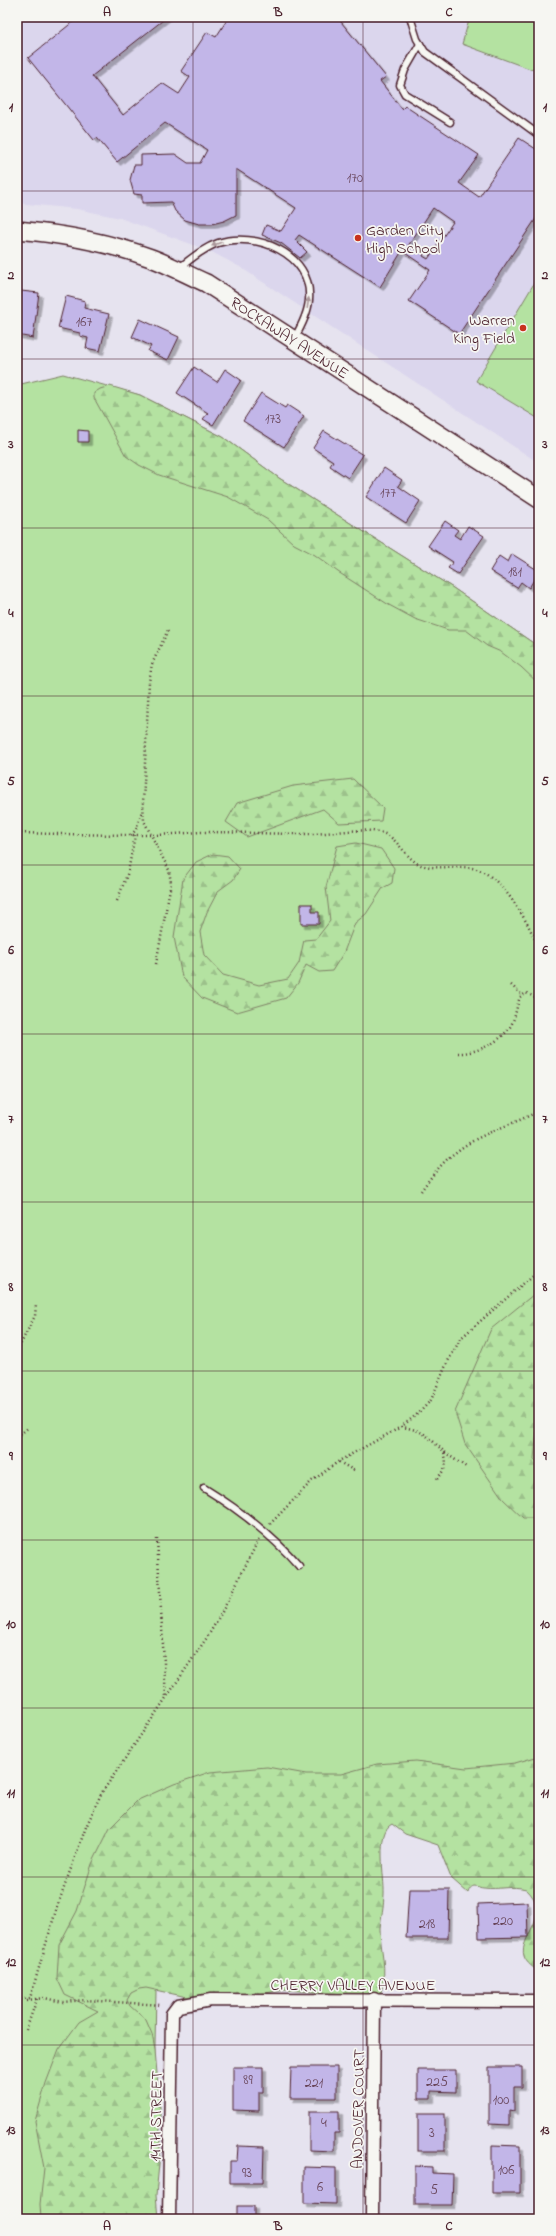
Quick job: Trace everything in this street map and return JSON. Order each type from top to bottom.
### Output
[{"type":"main road","points":[[17,218],[57,233]]},
{"type":"main road","name":"ROCKAWAY AVENUE","points":[[17,230],[57,233],[97,241],[151,258],[206,283],[539,499]]},
{"type":"street","name":"CHERRY VALLEY AVENUE","points":[[172,2014],[178,2006],[183,2004],[211,2000],[539,2001]]},
{"type":"street","name":"ANDOVER COURT","points":[[372,2219],[374,2000]]},
{"type":"street","name":"14TH STREET","points":[[169,2219],[172,2014]]},
{"type":"lane","points":[[410,17],[424,52],[539,135]]},
{"type":"lane","points":[[420,44],[404,70],[400,85],[405,94],[450,122]]},
{"type":"lane","points":[[177,270],[196,255],[217,243],[246,239],[266,242],[281,250],[294,261],[303,273],[308,284],[310,298],[307,312],[294,339]]},
{"type":"lane","points":[[204,1488],[265,1532],[285,1550],[299,1566]]},
{"type":"path","points":[[156,964],[171,883],[169,870],[144,822],[143,806],[149,682],[152,664],[169,628]]},
{"type":"path","points":[[131,835],[140,822],[143,806]]},
{"type":"path","points":[[17,833],[150,835],[201,832],[311,834],[366,832],[385,834],[412,860],[419,864],[428,867],[474,868],[486,873],[497,882],[521,913],[533,934],[539,949]]},
{"type":"path","points":[[117,901],[128,872],[136,835]]},
{"type":"path","points":[[511,985],[523,995],[526,994],[539,999]]},
{"type":"path","points":[[458,1053],[474,1050],[500,1038],[513,1021],[517,1005],[523,995]]},
{"type":"path","points":[[421,1191],[455,1152],[539,1111]]},
{"type":"path","points":[[25,2000],[30,1998],[57,1907],[86,1827],[101,1794],[222,1612],[254,1547],[274,1519],[312,1481],[339,1461],[361,1451],[401,1427],[420,1412],[431,1400],[447,1363],[461,1338],[539,1270]]},
{"type":"path","points":[[17,1350],[35,1316],[36,1305]]},
{"type":"path","points":[[17,1437],[29,1427]]},
{"type":"path","points":[[401,1427],[416,1429],[426,1433],[444,1452],[466,1467]]},
{"type":"path","points":[[437,1479],[445,1468],[447,1461],[444,1452]]},
{"type":"path","points":[[339,1461],[355,1471]]},
{"type":"path","points":[[157,1539],[166,1698]]},
{"type":"path","points":[[17,2000],[44,1998],[63,2002],[85,2000],[146,2004]]},
{"type":"path","points":[[26,2030],[37,1999]]},
{"type":"shaded area","name":"Garden City High School","points":[[17,17],[539,17],[539,463],[240,267],[210,251],[120,218],[77,209],[17,203]]},
{"type":"green space","points":[[470,17],[539,17],[539,67],[530,69],[462,44]]},
{"type":"green space","name":"Warren King Field","points":[[539,275],[539,419],[476,381]]},
{"type":"green space","points":[[63,374],[140,395],[223,437],[279,478],[453,588],[539,647],[539,1807],[380,1813],[377,1990],[156,1990],[152,2219],[17,2219],[17,385]]},
{"type":"green space","points":[[110,386],[140,395],[223,437],[279,478],[453,588],[539,647],[539,684],[521,667],[501,652],[487,646],[466,630],[448,630],[415,619],[389,605],[338,572],[315,555],[294,544],[268,520],[228,497],[159,475],[139,465],[126,456],[94,398],[94,393],[100,389]]},
{"type":"green space","points":[[353,779],[383,808],[381,821],[339,823],[323,809],[247,837],[226,822],[237,803],[293,786]]},
{"type":"green space","points":[[356,843],[381,849],[394,868],[392,883],[383,888],[366,914],[355,923],[344,952],[332,971],[319,972],[306,965],[298,983],[286,998],[237,1012],[202,998],[182,977],[174,937],[183,879],[196,862],[213,854],[228,856],[240,869],[233,880],[218,891],[207,912],[200,932],[204,955],[223,975],[259,985],[288,979],[299,963],[304,940],[316,939],[330,921],[326,887],[337,846]]},
{"type":"green space","points":[[539,1290],[539,1410],[534,1459],[539,1465],[539,1518],[523,1518],[503,1499],[465,1444],[455,1412],[491,1329]]},
{"type":"green space","points":[[539,1756],[539,1972],[528,1963],[524,1956],[526,1941],[536,1917],[537,1908],[534,1899],[526,1889],[516,1887],[483,1888],[474,1886],[468,1893],[451,1878],[438,1845],[405,1834],[392,1824],[387,1829],[382,1845],[384,1903],[380,1936],[384,1975],[381,1992],[376,1996],[285,1990],[245,1996],[187,1997],[146,1988],[139,1989],[131,1993],[127,2000],[130,2006],[146,2020],[152,2034],[155,2050],[160,2108],[160,2154],[156,2195],[158,2219],[41,2219],[40,2204],[44,2168],[35,2121],[46,2083],[59,2049],[79,2022],[98,2011],[65,1995],[57,1978],[59,1945],[77,1911],[92,1864],[110,1828],[138,1800],[174,1784],[210,1772],[267,1767],[306,1774],[341,1774],[377,1764],[416,1761],[466,1768],[515,1763]]},
{"type":"building","points":[[79,17],[167,17],[92,76],[123,115],[162,83],[179,94],[190,77],[181,71],[207,32],[216,37],[227,20],[224,17],[337,17],[386,77],[380,81],[402,109],[405,106],[479,155],[459,183],[479,197],[519,138],[539,151],[539,214],[459,334],[409,301],[430,270],[402,251],[380,287],[299,235],[295,240],[307,252],[300,258],[281,243],[262,235],[266,225],[281,231],[296,208],[236,169],[236,215],[224,221],[212,224],[199,224],[185,220],[175,211],[171,202],[142,203],[142,195],[134,194],[130,180],[134,165],[141,165],[141,155],[175,154],[188,163],[200,163],[207,150],[165,123],[117,162],[97,138],[94,140],[28,58]],"holes":[[[433,208],[453,222],[428,259],[423,256],[424,254],[408,246]]]},
{"type":"building","points":[[21,291],[39,293],[33,338],[17,335],[17,304],[19,304]]},
{"type":"building","points":[[66,296],[85,301],[84,308],[109,314],[100,351],[86,348],[88,338],[80,336],[80,333],[58,328]]},
{"type":"building","points":[[140,319],[179,337],[168,360],[148,351],[151,346],[132,337]]},
{"type":"building","points":[[194,367],[217,382],[225,369],[241,380],[213,425],[203,419],[208,413],[177,393]]},
{"type":"building","points":[[261,393],[285,408],[287,405],[304,416],[284,447],[243,421]]},
{"type":"building","points":[[78,430],[88,431],[88,442],[78,442]]},
{"type":"building","points":[[324,431],[363,455],[348,478],[330,466],[333,461],[313,448]]},
{"type":"building","points":[[384,468],[402,480],[398,486],[420,501],[406,523],[366,497]]},
{"type":"building","points":[[445,521],[458,530],[454,535],[460,539],[468,526],[484,536],[458,574],[448,568],[453,562],[428,546]]},
{"type":"building","points":[[512,554],[539,571],[529,588],[521,582],[517,588],[490,571],[499,556],[508,562]]},
{"type":"building","points":[[301,904],[312,904],[312,912],[319,912],[319,924],[301,924]]},
{"type":"building","points":[[409,1889],[449,1889],[448,1938],[406,1938]]},
{"type":"building","points":[[527,1902],[528,1937],[479,1938],[478,1904]]},
{"type":"building","points":[[233,2067],[263,2067],[263,2092],[259,2092],[259,2111],[233,2110]]},
{"type":"building","points":[[291,2067],[337,2067],[337,2098],[290,2098]]},
{"type":"building","points":[[489,2067],[522,2067],[522,2087],[514,2087],[514,2111],[509,2110],[509,2125],[489,2124]]},
{"type":"building","points":[[418,2070],[456,2070],[456,2092],[431,2091],[431,2099],[418,2099]]},
{"type":"building","points":[[309,2111],[339,2111],[339,2133],[334,2133],[334,2151],[309,2150]]},
{"type":"building","points":[[418,2114],[445,2114],[445,2151],[418,2151]]},
{"type":"building","points":[[492,2145],[520,2146],[520,2193],[492,2193]]},
{"type":"building","points":[[238,2146],[264,2147],[263,2183],[230,2183],[230,2161],[237,2161]]},
{"type":"building","points":[[415,2166],[432,2167],[432,2173],[453,2174],[452,2205],[415,2205]]},
{"type":"building","points":[[304,2167],[336,2168],[336,2204],[304,2203]]},
{"type":"building","points":[[237,2206],[254,2206],[254,2219],[237,2219]]},
{"type":"place","name":"Garden City High School","points":[[358,238]]},
{"type":"place","name":"Warren King Field","points":[[523,328]]}]
